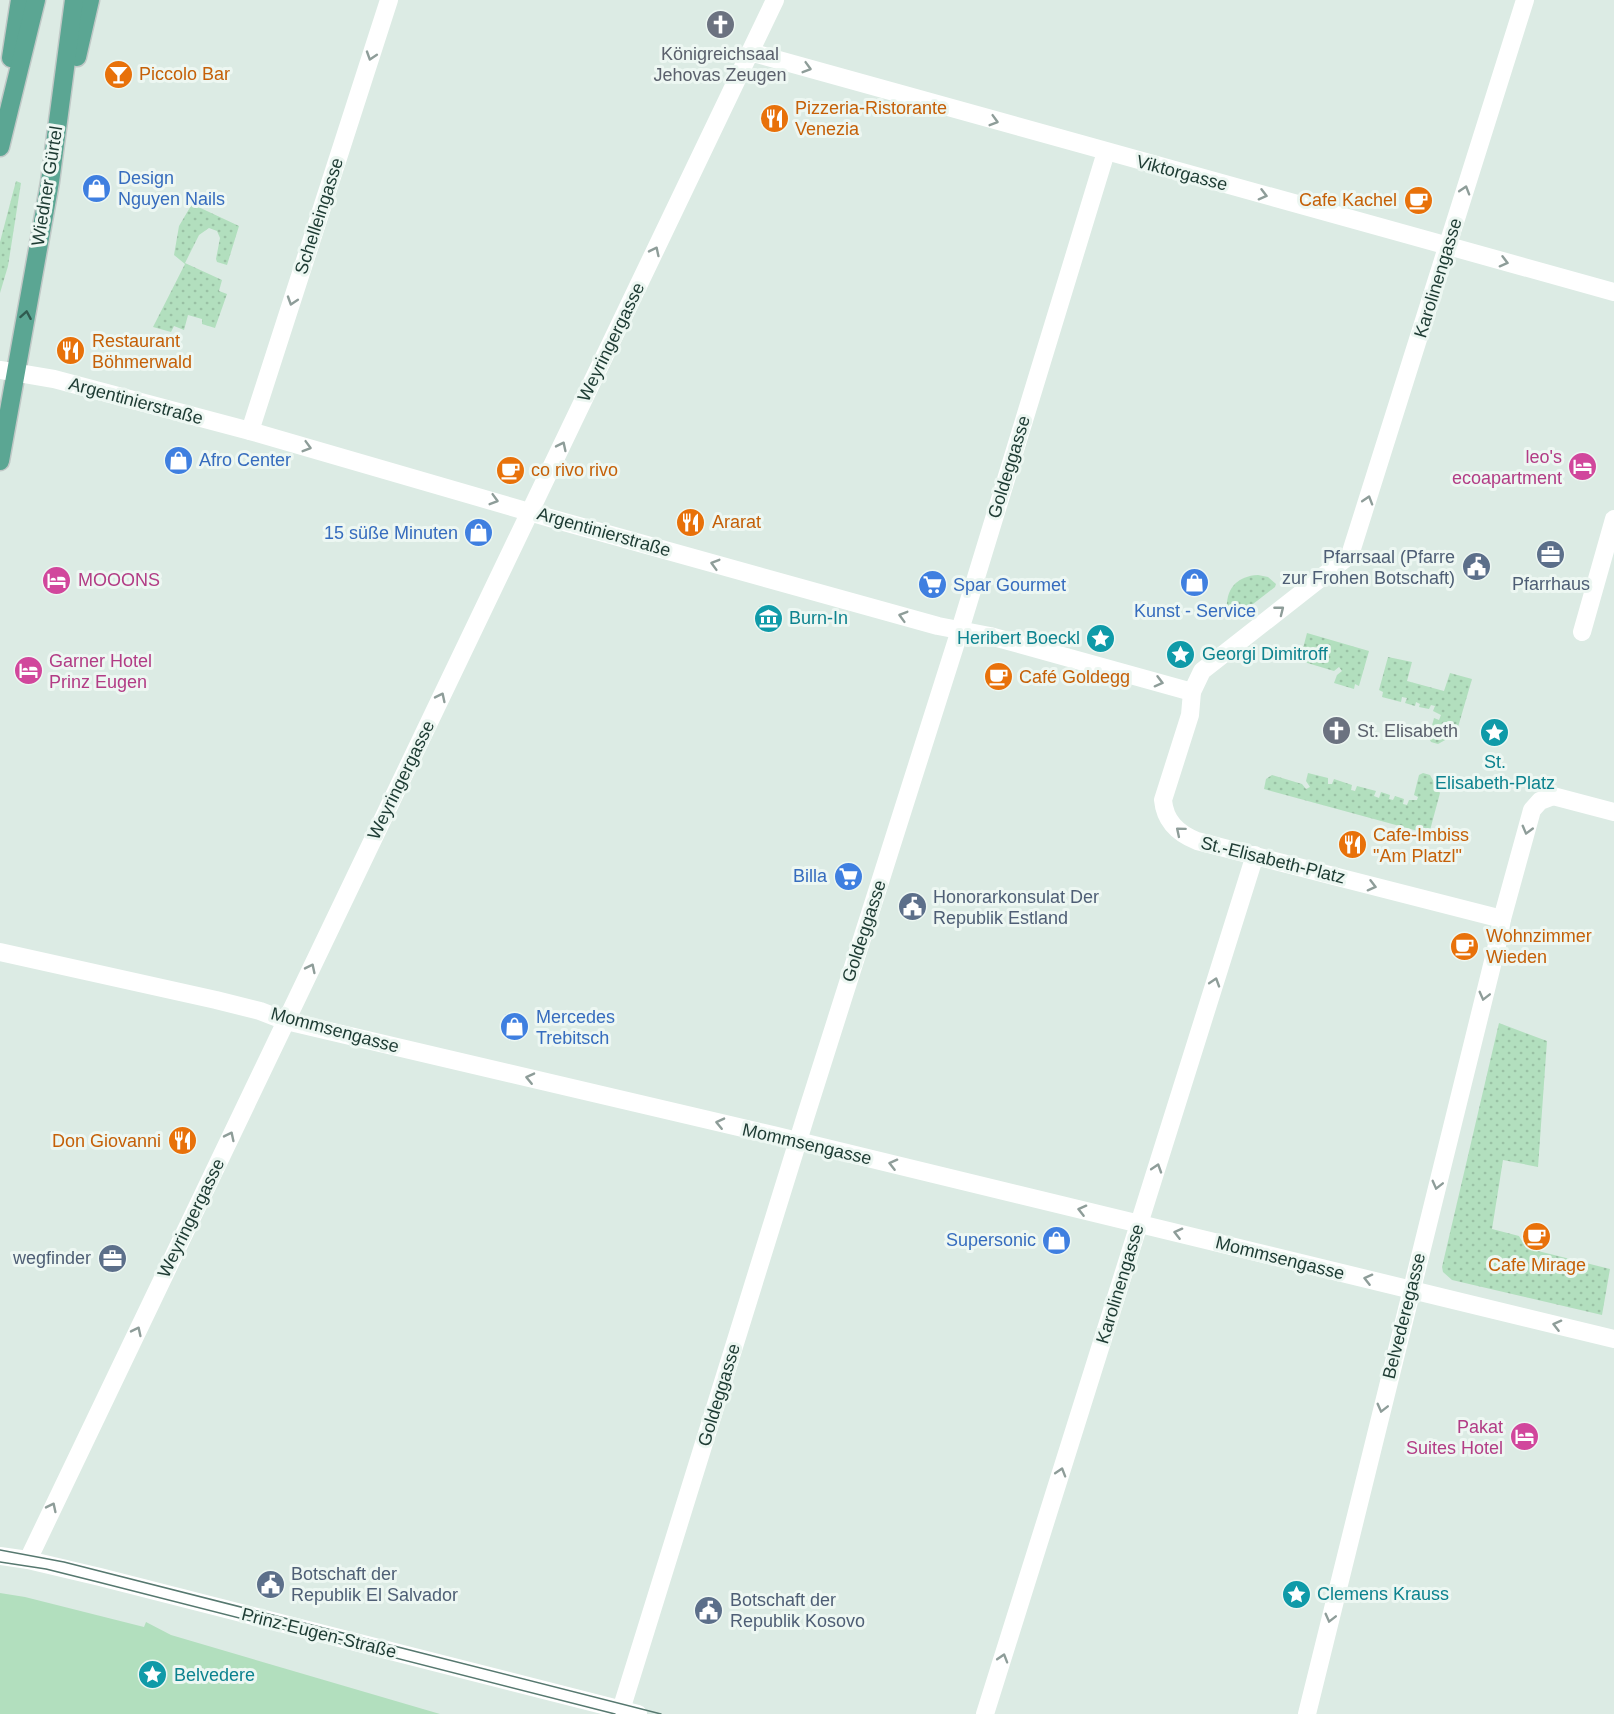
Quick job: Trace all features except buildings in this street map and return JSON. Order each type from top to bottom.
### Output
[{"type":"main road","points":[[0,132],[20,0]]},
{"type":"main road","points":[[0,147],[36,0]]},
{"type":"main road","name":"Wiedner Gürtel","points":[[0,461],[8,371],[50,182],[74,0]]},
{"type":"main road","points":[[50,182],[90,0]]},
{"type":"street","name":"Schelleingasse","points":[[250,431],[389,0]]},
{"type":"street","name":"Weyringergasse","points":[[28,1560],[775,0]]},
{"type":"street","name":"Karolinengasse","points":[[1350,555],[1525,0]]},
{"type":"street","name":"Viktorgasse","points":[[750,52],[1614,292]]},
{"type":"street","name":"Goldeggasse","points":[[629,1712],[798,1141],[960,630],[1106,152]]},
{"type":"street","name":"Argentinierstraße","points":[[8,371],[74,384],[250,431],[926,623],[990,636],[1192,692]]},
{"type":"street","points":[[1582,632],[1614,519]]},
{"type":"street","name":"St.-Elisabeth-Platz","points":[[1350,555],[1207,667],[1198,677],[1192,692],[1190,715],[1164,792],[1164,809],[1174,827],[1188,838],[1502,919]]},
{"type":"street","points":[[1502,919],[1532,810],[1540,801],[1550,796],[1614,812]]},
{"type":"street","name":"Karolinengasse","points":[[985,1714],[1255,855]]},
{"type":"street","name":"Belvederegasse","points":[[1307,1714],[1502,919]]},
{"type":"street","name":"Mommsengasse","points":[[0,952],[216,1000],[260,1011],[286,1021],[798,1141],[1614,1339]]},
{"type":"street","name":"Prinz-Eugen-Straße","points":[[0,1556],[28,1560],[629,1712]]},
{"type":"green space","points":[[16,181],[21,183],[8,266],[0,293],[0,242]]},
{"type":"green space","points":[[192,204],[239,226],[227,265],[217,262],[220,238],[217,231],[209,228],[199,235],[185,263],[222,280],[219,291],[227,294],[215,328],[202,324],[202,319],[188,315],[184,330],[174,326],[171,332],[153,327],[185,264],[174,255],[179,226]]},
{"type":"green space","points":[[1258,575],[1268,577],[1276,584],[1275,587],[1231,619],[1228,617],[1227,600],[1232,587],[1242,579]]},
{"type":"green space","points":[[1307,633],[1369,651],[1359,686],[1355,684],[1354,689],[1334,683],[1337,675],[1342,671],[1339,667],[1334,671],[1304,662],[1301,656]]},
{"type":"green space","points":[[1388,657],[1412,662],[1407,681],[1444,691],[1450,673],[1472,679],[1456,734],[1438,744],[1431,742],[1429,738],[1434,718],[1439,720],[1441,715],[1433,711],[1435,706],[1431,705],[1429,709],[1419,707],[1420,704],[1416,702],[1415,706],[1405,703],[1407,698],[1402,697],[1401,702],[1382,697],[1383,692],[1379,690]]},
{"type":"green space","points":[[1308,773],[1328,778],[1328,784],[1332,784],[1334,779],[1352,785],[1351,790],[1355,791],[1357,786],[1376,791],[1374,796],[1379,798],[1381,792],[1390,795],[1389,799],[1393,800],[1395,796],[1404,799],[1403,804],[1407,805],[1409,800],[1417,800],[1418,797],[1414,795],[1419,775],[1423,773],[1430,775],[1440,793],[1429,834],[1264,789],[1266,779],[1272,775],[1302,784],[1306,789],[1310,787],[1306,781]]},
{"type":"green space","points":[[1499,1023],[1547,1041],[1538,1167],[1503,1160],[1492,1229],[1519,1236],[1526,1248],[1610,1269],[1602,1315],[1452,1280],[1443,1272],[1442,1267]]},
{"type":"green space","name":"Belvedere","points":[[0,1593],[25,1597],[144,1627],[146,1622],[171,1635],[440,1714],[0,1714]]},
{"type":"tram line","points":[[0,1550],[64,1562],[661,1714]]},
{"type":"tram line","points":[[0,1562],[46,1569],[615,1714]]},
{"type":"place","name":"Königreichsaal Jehovas Zeugen","points":[[720,25]]},
{"type":"place","name":"Piccolo Bar","points":[[118,74]]},
{"type":"place","name":"Pizzeria-Ristorante Venezia","points":[[774,118]]},
{"type":"place","name":"Design Nguyen Nails","points":[[97,188]]},
{"type":"place","name":"Cafe Kachel","points":[[1418,200]]},
{"type":"place","name":"Restaurant Böhmerwald","points":[[71,351]]},
{"type":"place","name":"Afro Center","points":[[178,460]]},
{"type":"place","name":"leo's ecoapartment","points":[[1583,467]]},
{"type":"place","name":"co rivo rivo","points":[[510,470]]},
{"type":"place","name":"Ararat","points":[[691,522]]},
{"type":"place","name":"15 süße Minuten","points":[[479,533]]},
{"type":"place","name":"Pfarrhaus","points":[[1551,555]]},
{"type":"place","name":"Pfarrsaal (Pfarre zur Frohen Botschaft)","points":[[1476,567]]},
{"type":"place","name":"MOOONS","points":[[57,580]]},
{"type":"place","name":"Kunst - Service","points":[[1195,582]]},
{"type":"place","name":"Spar Gourmet","points":[[932,585]]},
{"type":"place","name":"Burn-In","points":[[768,618]]},
{"type":"place","name":"Heribert Boeckl","points":[[1101,638]]},
{"type":"place","name":"Georgi Dimitroff","points":[[1181,654]]},
{"type":"place","name":"Garner Hotel Prinz Eugen","points":[[28,671]]},
{"type":"place","name":"Café Goldegg","points":[[998,677]]},
{"type":"place","name":"St. Elisabeth","points":[[1336,731]]},
{"type":"place","name":"St. Elisabeth-Platz","points":[[1495,733]]},
{"type":"place","name":"Cafe-Imbiss \"Am Platzl\"","points":[[1352,845]]},
{"type":"place","name":"Billa","points":[[848,876]]},
{"type":"place","name":"Honorarkonsulat Der Republik Estland","points":[[912,907]]},
{"type":"place","name":"Wohnzimmer Wieden","points":[[1465,946]]},
{"type":"place","name":"Mercedes Trebitsch","points":[[515,1027]]},
{"type":"place","name":"Don Giovanni","points":[[182,1141]]},
{"type":"place","name":"Cafe Mirage","points":[[1537,1236]]},
{"type":"place","name":"Supersonic","points":[[1057,1240]]},
{"type":"place","name":"wegfinder","points":[[112,1258]]},
{"type":"place","name":"Pakat Suites Hotel","points":[[1524,1437]]},
{"type":"place","name":"Botschaft der Republik El Salvador","points":[[270,1584]]},
{"type":"place","name":"Clemens Krauss","points":[[1296,1594]]},
{"type":"place","name":"Botschaft der Republik Kosovo","points":[[709,1610]]},
{"type":"place","name":"Belvedere","points":[[153,1675]]}]
